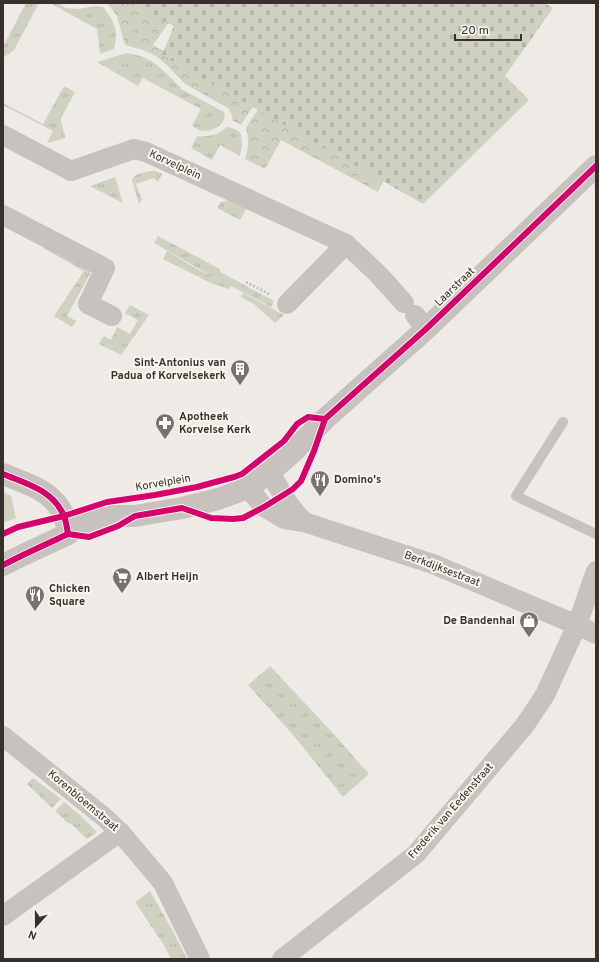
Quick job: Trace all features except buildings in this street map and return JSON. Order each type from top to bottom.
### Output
[{"type":"street","name":"Korvelplein","points":[[3,135],[71,171],[134,150],[146,152],[346,244],[379,275],[415,316]]},
{"type":"street","name":"Laarstraat","points":[[248,488],[270,472],[293,452],[325,419],[415,316],[596,166]]},
{"type":"street","points":[[3,214],[105,268],[88,304],[112,316]]},
{"type":"street","points":[[287,304],[346,244]]},
{"type":"street","name":"Berkdijksestraat","points":[[270,472],[290,507],[304,522]]},
{"type":"street","points":[[3,474],[36,487],[55,500],[64,516],[68,534]]},
{"type":"street","points":[[3,566],[68,534],[80,526],[112,516],[135,516],[182,508],[218,499],[248,488]]},
{"type":"street","name":"Berkdijksestraat","points":[[248,488],[264,507],[284,520],[304,522],[433,564],[596,634]]},
{"type":"street","points":[[577,625],[596,571]]},
{"type":"street","name":"Frederik van Eedenstraat","points":[[282,959],[416,854],[525,725],[545,695],[577,625]]},
{"type":"street","name":"Korenbloemstraat","points":[[3,736],[104,817],[120,832],[163,883],[200,959]]},
{"type":"street","points":[[3,916],[120,832]]},
{"type":"lane","points":[[563,422],[516,496],[596,534]]},
{"type":"path","points":[[246,282],[287,304]]},
{"type":"green space","points":[[26,3],[39,3],[14,50],[3,58],[3,47]]},
{"type":"green space","points":[[50,3],[58,3],[66,8],[79,9],[94,6],[103,7],[113,21],[116,31],[114,49],[100,54],[97,29]]},
{"type":"green space","points":[[107,3],[135,3],[170,21],[153,45],[255,103],[241,125],[233,121],[228,108],[185,84],[156,56],[143,50],[125,45],[117,16]]},
{"type":"green space","points":[[129,3],[544,3],[553,8],[505,76],[529,100],[423,204],[162,55],[174,26]]},
{"type":"green space","points":[[127,53],[141,56],[153,62],[183,90],[224,112],[225,116],[222,123],[216,128],[208,131],[198,129],[192,126],[201,109],[143,78],[138,86],[97,62]]},
{"type":"green space","points":[[64,86],[75,92],[61,118],[65,136],[63,139],[47,143],[53,131],[3,105],[3,103],[43,124]]},
{"type":"green space","points":[[260,106],[385,178],[378,192],[281,140],[265,169],[245,159],[248,144],[246,128]]},
{"type":"green space","points":[[227,127],[240,132],[242,144],[240,156],[220,145],[212,160],[191,148],[197,136],[213,135]]},
{"type":"green space","points":[[150,171],[156,171],[162,174],[158,182],[153,178],[136,184],[142,200],[139,204],[132,180],[137,175]]},
{"type":"green space","points":[[115,177],[123,203],[90,186]]},
{"type":"green space","points":[[235,199],[249,204],[240,220],[217,208],[221,202]]},
{"type":"green space","points":[[158,236],[220,269],[220,272],[274,301],[271,307],[231,286],[229,289],[211,283],[163,259],[167,251],[222,282],[154,243]]},
{"type":"green space","points":[[49,244],[91,272],[67,316],[76,321],[72,327],[54,316],[84,271],[43,248]]},
{"type":"green space","points":[[243,293],[284,315],[275,323],[254,304],[241,297]]},
{"type":"green space","points":[[130,305],[149,315],[121,355],[99,344],[104,336],[111,340],[117,327],[130,334],[138,320],[125,313]]},
{"type":"green space","points":[[3,492],[11,496],[16,518],[3,523]]},
{"type":"green space","points":[[270,666],[369,774],[343,797],[294,736],[248,685]]},
{"type":"green space","points":[[33,778],[61,799],[52,808],[27,784]]},
{"type":"green space","points":[[64,802],[79,814],[97,832],[87,839],[70,823],[69,824],[55,811]]},
{"type":"green space","points":[[150,891],[187,959],[171,959],[164,945],[135,902]]},
{"type":"cycle path","points":[[3,565],[68,534],[89,537],[118,526],[135,516],[182,508],[211,518],[243,518],[293,489],[301,481],[314,451],[325,419],[426,329],[596,166]]},
{"type":"cycle path","points":[[3,534],[18,527],[64,516],[107,502],[197,487],[234,477],[242,474],[284,441],[297,424],[308,417],[325,419]]},
{"type":"cycle path","points":[[3,474],[38,489],[53,500],[64,516],[68,534]]},
{"type":"place","name":"Sint-Antonius van Padua of Korvelsekerk","points":[[240,386]]},
{"type":"place","name":"Apotheek Korvelse Kerk","points":[[165,440]]},
{"type":"place","name":"Domino's","points":[[320,497]]},
{"type":"place","name":"Albert Heijn","points":[[122,594]]},
{"type":"place","name":"Chicken Square","points":[[35,612]]},
{"type":"place","name":"De Bandenhal","points":[[529,638]]}]
